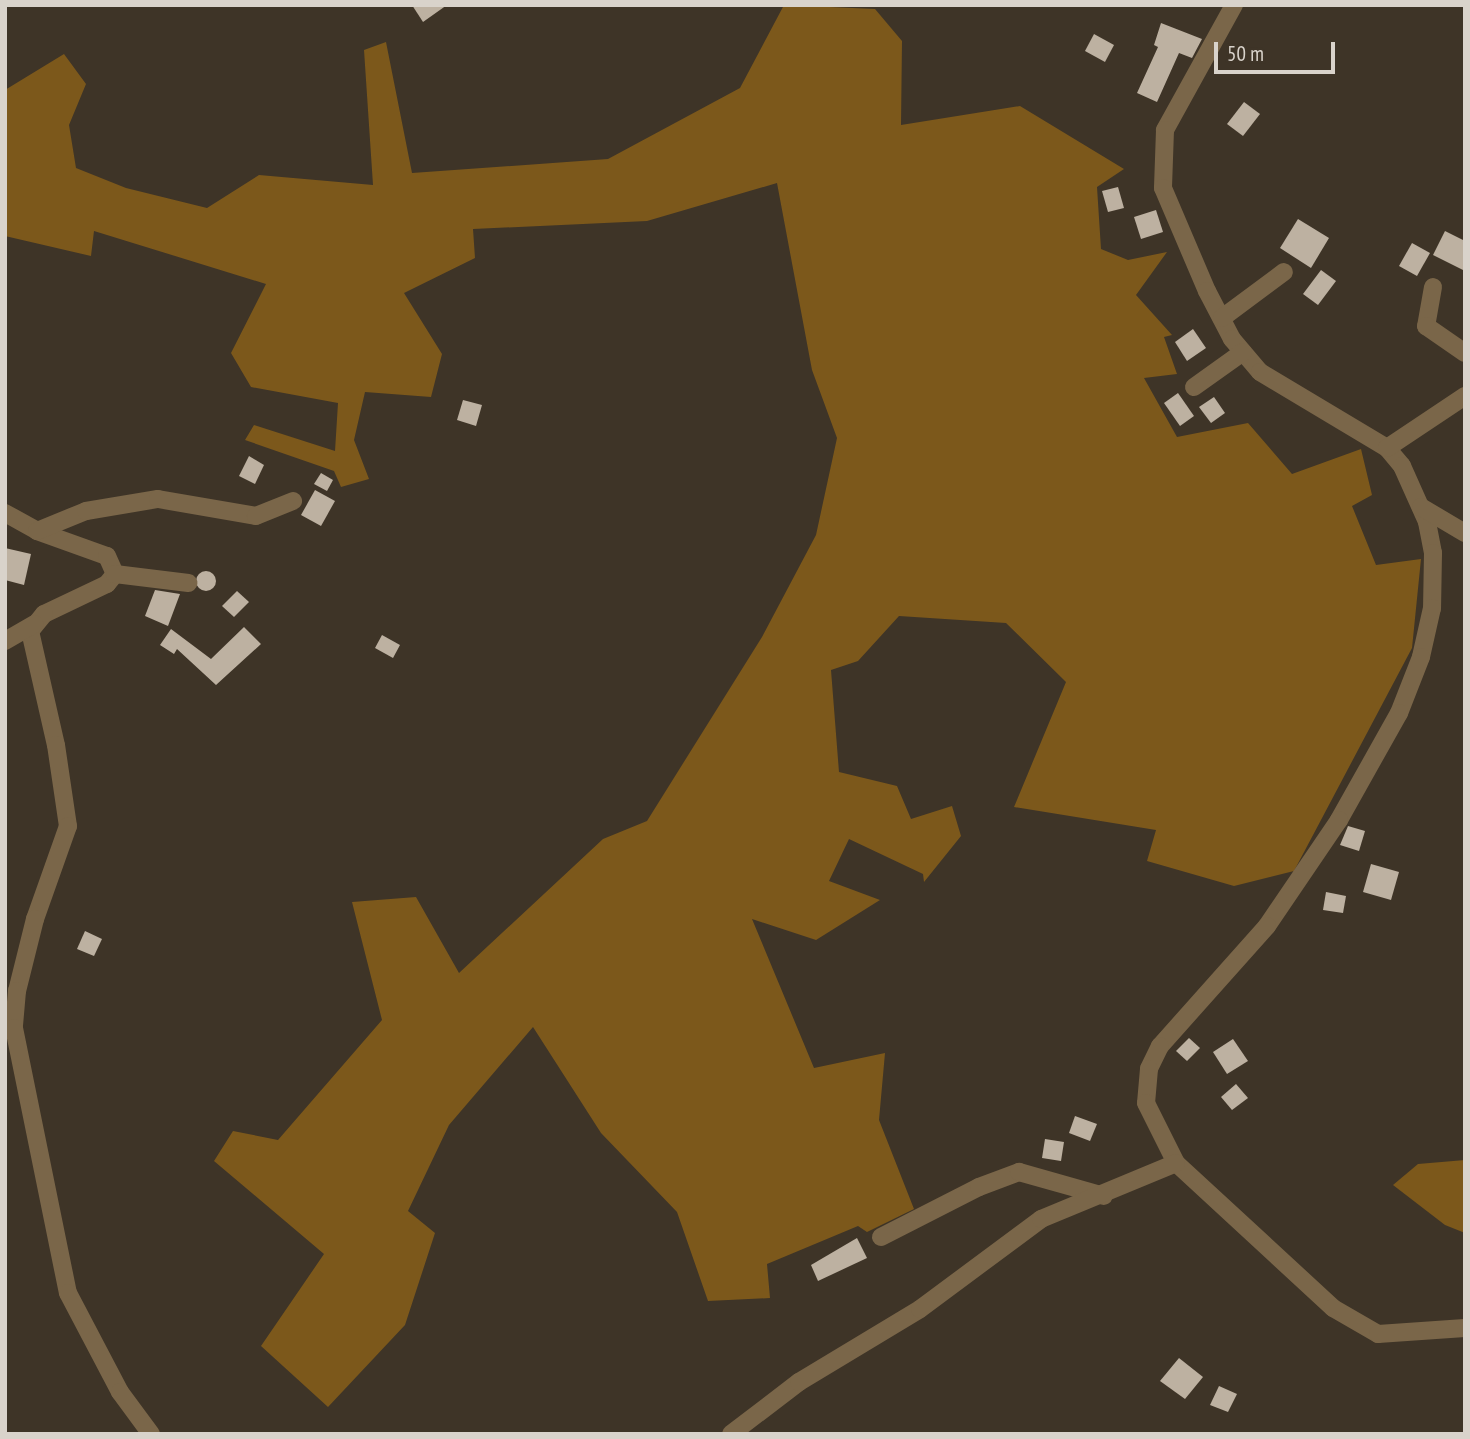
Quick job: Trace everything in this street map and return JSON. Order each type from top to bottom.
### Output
[{"type":"street","points":[[1234,5],[1165,130],[1161,155],[1163,188],[1222,318],[1243,352],[1260,372],[1387,448],[1402,466],[1421,507],[1433,553],[1432,608],[1421,657],[1399,713],[1293,893],[1160,1046],[1144,1088],[1150,1118],[1176,1163],[1332,1308],[1362,1328],[1399,1336],[1465,1328]]},
{"type":"street","points":[[1222,318],[1284,272]]},
{"type":"street","points":[[1433,287],[1426,326],[1465,354]]},
{"type":"street","points":[[1194,387],[1243,352]]},
{"type":"street","points":[[1387,448],[1465,396]]},
{"type":"street","points":[[1402,466],[1410,435]]},
{"type":"street","points":[[37,531],[86,511],[158,499],[256,516],[293,501]]},
{"type":"street","points":[[1421,507],[1465,533]]},
{"type":"street","points":[[5,513],[37,531],[107,556],[115,574]]},
{"type":"street","points":[[115,574],[188,583]]},
{"type":"street","points":[[115,574],[107,584],[44,614],[30,631],[56,745],[68,826],[35,919],[17,991],[14,1028],[68,1293],[120,1392],[151,1434]]},
{"type":"street","points":[[5,641],[35,624]]},
{"type":"street","points":[[731,1434],[799,1382],[920,1309],[1041,1219],[1104,1196],[1176,1163]]},
{"type":"street","points":[[881,1237],[979,1187],[1019,1172],[1104,1196]]},
{"type":"shaded area","points":[[784,5],[875,9],[902,41],[901,125],[1020,106],[1124,169],[1097,187],[1101,249],[1128,260],[1167,252],[1136,295],[1172,335],[1164,337],[1177,374],[1144,378],[1177,437],[1248,423],[1292,474],[1361,449],[1372,495],[1352,506],[1376,565],[1421,559],[1412,648],[1294,871],[1234,886],[1147,861],[1156,830],[1014,807],[1066,682],[1006,623],[899,616],[858,661],[831,670],[839,772],[897,786],[911,819],[952,806],[961,836],[924,882],[923,874],[849,839],[829,881],[880,900],[816,940],[752,919],[814,1068],[885,1053],[879,1120],[914,1209],[867,1232],[858,1226],[767,1264],[770,1298],[708,1301],[677,1212],[601,1133],[533,1027],[449,1125],[408,1211],[435,1233],[405,1325],[328,1407],[261,1346],[324,1254],[214,1161],[233,1131],[278,1140],[382,1020],[352,902],[416,897],[459,973],[603,839],[647,821],[762,637],[816,535],[837,438],[812,370],[777,183],[647,221],[473,229],[475,258],[404,293],[442,354],[431,397],[365,392],[354,440],[369,479],[341,487],[334,471],[245,440],[254,425],[335,451],[338,403],[251,387],[231,353],[266,284],[94,231],[91,256],[5,236],[5,90],[64,54],[86,84],[69,125],[76,168],[126,188],[207,208],[259,175],[373,185],[364,50],[386,42],[412,173],[608,159],[740,88]]},
{"type":"shaded area","points":[[1465,1160],[1465,1233],[1445,1225],[1393,1185],[1418,1164]]},
{"type":"building","points":[[412,5],[447,5],[423,22]]},
{"type":"building","points":[[1161,23],[1202,39],[1192,58],[1179,53],[1157,102],[1137,93],[1158,47],[1154,45]]},
{"type":"building","points":[[1094,34],[1114,45],[1105,62],[1085,51]]},
{"type":"building","points":[[1244,102],[1260,114],[1243,136],[1227,124]]},
{"type":"building","points":[[1118,187],[1124,208],[1108,212],[1102,191]]},
{"type":"building","points":[[1156,210],[1163,232],[1141,239],[1134,217]]},
{"type":"building","points":[[1298,219],[1329,238],[1311,268],[1280,248]]},
{"type":"building","points":[[1445,231],[1465,241],[1465,271],[1433,255]]},
{"type":"building","points":[[1412,243],[1430,253],[1417,276],[1399,266]]},
{"type":"building","points":[[1321,270],[1336,281],[1318,305],[1303,294]]},
{"type":"building","points":[[1193,329],[1206,348],[1187,361],[1175,342]]},
{"type":"building","points":[[1178,393],[1194,416],[1180,426],[1164,403]]},
{"type":"building","points":[[1214,397],[1225,413],[1211,423],[1199,407]]},
{"type":"building","points":[[463,400],[482,405],[476,426],[457,420]]},
{"type":"building","points":[[249,456],[264,465],[255,484],[239,476]]},
{"type":"building","points":[[321,473],[333,480],[327,491],[314,484]]},
{"type":"building","points":[[315,490],[335,501],[321,526],[301,515]]},
{"type":"building","points":[[5,548],[31,554],[24,585],[5,580]]},
{"type":"building","points":[[206,571],[213,574],[216,581],[213,588],[206,591],[199,588],[196,581],[199,574]]},
{"type":"building","points":[[155,590],[180,594],[168,626],[145,616]]},
{"type":"building","points":[[237,591],[249,602],[234,617],[222,606]]},
{"type":"building","points":[[244,627],[261,644],[216,685],[177,649],[174,654],[160,645],[171,629],[211,659]]},
{"type":"building","points":[[382,635],[400,645],[393,658],[375,648]]},
{"type":"building","points":[[1348,826],[1365,831],[1359,851],[1340,845]]},
{"type":"building","points":[[1371,864],[1399,872],[1391,900],[1363,892]]},
{"type":"building","points":[[1326,892],[1346,896],[1343,913],[1323,910]]},
{"type":"building","points":[[85,931],[102,939],[94,956],[77,949]]},
{"type":"building","points":[[1189,1038],[1200,1048],[1187,1061],[1176,1051]]},
{"type":"building","points":[[1233,1039],[1248,1061],[1227,1074],[1213,1052]]},
{"type":"building","points":[[1236,1084],[1248,1098],[1232,1110],[1221,1097]]},
{"type":"building","points":[[1075,1116],[1097,1124],[1090,1141],[1069,1133]]},
{"type":"building","points":[[1045,1139],[1064,1142],[1061,1161],[1042,1158]]},
{"type":"building","points":[[857,1238],[867,1258],[818,1281],[811,1265]]},
{"type":"building","points":[[1179,1358],[1203,1377],[1185,1399],[1160,1381]]},
{"type":"building","points":[[1219,1386],[1237,1394],[1228,1412],[1210,1405]]}]
